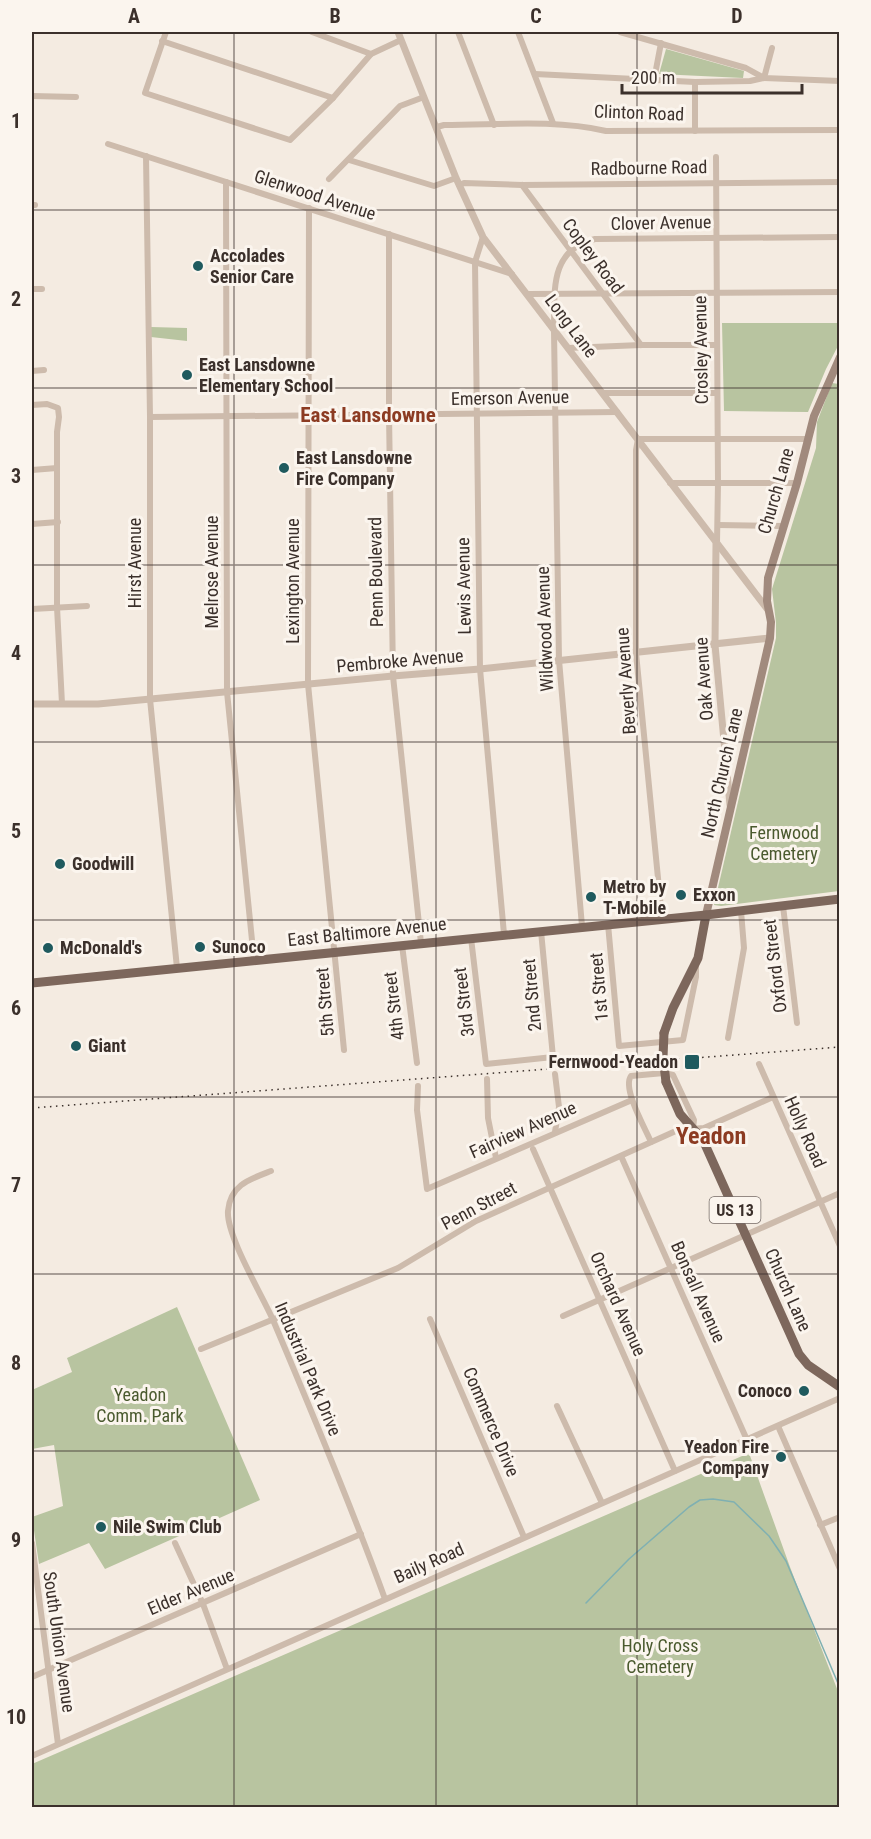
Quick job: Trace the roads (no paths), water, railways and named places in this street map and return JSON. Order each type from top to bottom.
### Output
[{"type":"main road","name":"Church Lane","points":[[770,638],[768,578],[797,483],[814,416],[840,357]]},
{"type":"main road","name":"North Church Lane","points":[[706,915],[770,638]]},
{"type":"main road","name":"East Baltimore Avenue","points":[[32,983],[706,915],[840,899]]},
{"type":"main road","name":"US 13","points":[[696,962],[701,948],[706,915]]},
{"type":"main road","name":"Church Lane","points":[[696,962],[670,1014],[664,1034],[663,1058],[666,1082],[678,1110],[703,1140],[798,1354],[808,1365],[840,1387]]},
{"type":"street","points":[[166,32],[145,93],[290,140],[333,98],[371,54],[401,40]]},
{"type":"street","points":[[312,32],[339,40],[371,54]]},
{"type":"street","points":[[336,32],[339,40]]},
{"type":"street","name":"Long Lane","points":[[398,32],[458,182],[483,237],[768,610]]},
{"type":"street","points":[[458,32],[494,125]]},
{"type":"street","points":[[518,32],[553,123]]},
{"type":"street","points":[[620,32],[746,68],[764,78]]},
{"type":"street","points":[[162,41],[333,98]]},
{"type":"street","points":[[654,80],[661,43]]},
{"type":"street","points":[[764,78],[772,48]]},
{"type":"street","points":[[535,74],[695,82],[750,81],[764,78],[840,81]]},
{"type":"street","points":[[695,82],[695,131]]},
{"type":"street","points":[[32,96],[76,97]]},
{"type":"street","points":[[329,179],[400,105],[424,97]]},
{"type":"street","name":"Clinton Road","points":[[437,127],[553,123],[606,131],[840,130]]},
{"type":"street","name":"Glenwood Avenue","points":[[108,144],[512,274]]},
{"type":"street","name":"Hirst Avenue","points":[[146,156],[150,417],[150,699],[177,968]]},
{"type":"street","name":"Crosley Avenue","points":[[716,157],[717,544]]},
{"type":"street","name":"Radbourne Road","points":[[349,160],[434,186],[458,182],[522,185],[840,182]]},
{"type":"street","name":"Melrose Avenue","points":[[226,182],[227,692],[254,960]]},
{"type":"street","name":"Copley Road","points":[[522,185],[641,345]]},
{"type":"street","name":"Lexington Avenue","points":[[309,208],[308,684],[335,952]]},
{"type":"street","name":"Penn Boulevard","points":[[389,234],[393,675],[421,943]]},
{"type":"street","name":"Lewis Avenue","points":[[483,237],[475,262],[480,669],[504,934]]},
{"type":"street","name":"Clover Avenue","points":[[570,251],[595,239],[840,237]]},
{"type":"street","points":[[555,331],[555,294],[558,271],[570,251]]},
{"type":"street","points":[[32,289],[42,289]]},
{"type":"street","points":[[528,294],[840,292]]},
{"type":"street","name":"Wildwood Avenue","points":[[555,331],[559,660],[582,926]]},
{"type":"street","points":[[568,348],[716,345]]},
{"type":"street","points":[[32,371],[44,370]]},
{"type":"street","points":[[603,393],[717,393]]},
{"type":"street","points":[[32,405],[47,404],[56,407],[60,413],[57,432],[57,608],[62,704]]},
{"type":"street","name":"Emerson Avenue","points":[[150,417],[617,412]]},
{"type":"street","points":[[638,440],[807,439]]},
{"type":"street","name":"Beverly Avenue","points":[[638,440],[636,450],[636,653],[662,919]]},
{"type":"street","points":[[32,470],[57,468]]},
{"type":"street","points":[[670,483],[797,483]]},
{"type":"street","points":[[32,524],[58,522]]},
{"type":"street","points":[[718,525],[784,526]]},
{"type":"street","name":"Oak Avenue","points":[[717,544],[715,645],[730,812]]},
{"type":"street","points":[[32,609],[87,606]]},
{"type":"street","name":"Pembroke Avenue","points":[[32,704],[84,705],[393,675],[480,669],[770,638]]},
{"type":"street","name":"Oxford Street","points":[[783,906],[797,1023]]},
{"type":"street","points":[[728,1038],[744,948],[741,911]]},
{"type":"street","name":"1st Street","points":[[608,924],[619,1046],[683,1040],[696,977],[696,962]]},
{"type":"street","name":"2nd Street","points":[[486,1064],[552,1057],[541,931]]},
{"type":"street","name":"3rd Street","points":[[471,938],[486,1064]]},
{"type":"street","name":"4th Street","points":[[402,945],[417,1063]]},
{"type":"street","name":"5th Street","points":[[335,952],[344,1050]]},
{"type":"street","name":"Holly Road","points":[[759,1064],[840,1246]]},
{"type":"street","points":[[555,1074],[559,1107],[555,1132]]},
{"type":"street","name":"Church Lane","points":[[632,1100],[628,1078],[650,1074],[670,1074],[675,1077],[694,1120],[693,1128]]},
{"type":"street","points":[[487,1079],[488,1118],[496,1158]]},
{"type":"street","name":"Fairview Avenue","points":[[418,1086],[417,1110],[427,1189],[632,1100]]},
{"type":"street","name":"Penn Street","points":[[201,1349],[398,1268],[476,1221],[680,1129],[704,1128],[773,1097]]},
{"type":"street","points":[[632,1100],[651,1142]]},
{"type":"street","name":"Orchard Avenue","points":[[533,1149],[675,1470]]},
{"type":"street","name":"Bonsall Avenue","points":[[621,1155],[747,1440]]},
{"type":"street","name":"Industrial Park Drive","points":[[271,1171],[253,1176],[243,1182],[234,1192],[228,1213],[229,1227],[272,1318],[361,1534],[385,1599]]},
{"type":"street","points":[[563,1316],[840,1193]]},
{"type":"street","name":"Commerce Drive","points":[[430,1319],[524,1538]]},
{"type":"street","name":"Baily Road","points":[[32,1756],[840,1398]]},
{"type":"street","points":[[557,1406],[602,1503]]},
{"type":"street","points":[[778,1426],[840,1569]]},
{"type":"street","points":[[820,1525],[840,1517]]},
{"type":"street","name":"Elder Avenue","points":[[32,1677],[361,1534]]},
{"type":"street","name":"South Union Avenue","points":[[32,1543],[58,1744]]},
{"type":"street","points":[[175,1544],[203,1604],[227,1669]]},
{"type":"street","points":[[32,1606],[39,1603]]},
{"type":"waterway","points":[[586,1603],[629,1559],[689,1507],[700,1500],[734,1502],[769,1536],[786,1561],[840,1688]]},
{"type":"railway","points":[[32,1108],[840,1047]]},
{"type":"place","name":"Accolades Senior Care","points":[[198,266]]},
{"type":"place","name":"East Lansdowne Elementary School","points":[[187,375]]},
{"type":"place","name":"East Lansdowne Fire Company","points":[[284,468]]},
{"type":"place","name":"Goodwill","points":[[60,864]]},
{"type":"place","name":"Exxon","points":[[681,895]]},
{"type":"place","name":"Metro by T-Mobile","points":[[591,897]]},
{"type":"place","name":"Sunoco","points":[[200,947]]},
{"type":"place","name":"McDonald's","points":[[48,948]]},
{"type":"place","name":"Giant","points":[[76,1046]]},
{"type":"place","name":"Fernwood-Yeadon","points":[[692,1062]]},
{"type":"place","name":"Conoco","points":[[804,1391]]},
{"type":"place","name":"Yeadon Fire Company","points":[[781,1457]]},
{"type":"place","name":"Nile Swim Club","points":[[101,1527]]},
{"type":"district","name":"East Lansdowne","points":[[368,415]]},
{"type":"district","name":"Yeadon","points":[[711,1136]]},
{"type":"park label","name":"Fernwood Cemetery","points":[[784,843]]},
{"type":"park label","name":"Yeadon Comm. Park","points":[[140,1405]]},
{"type":"park label","name":"Holy Cross Cemetery","points":[[660,1656]]}]
